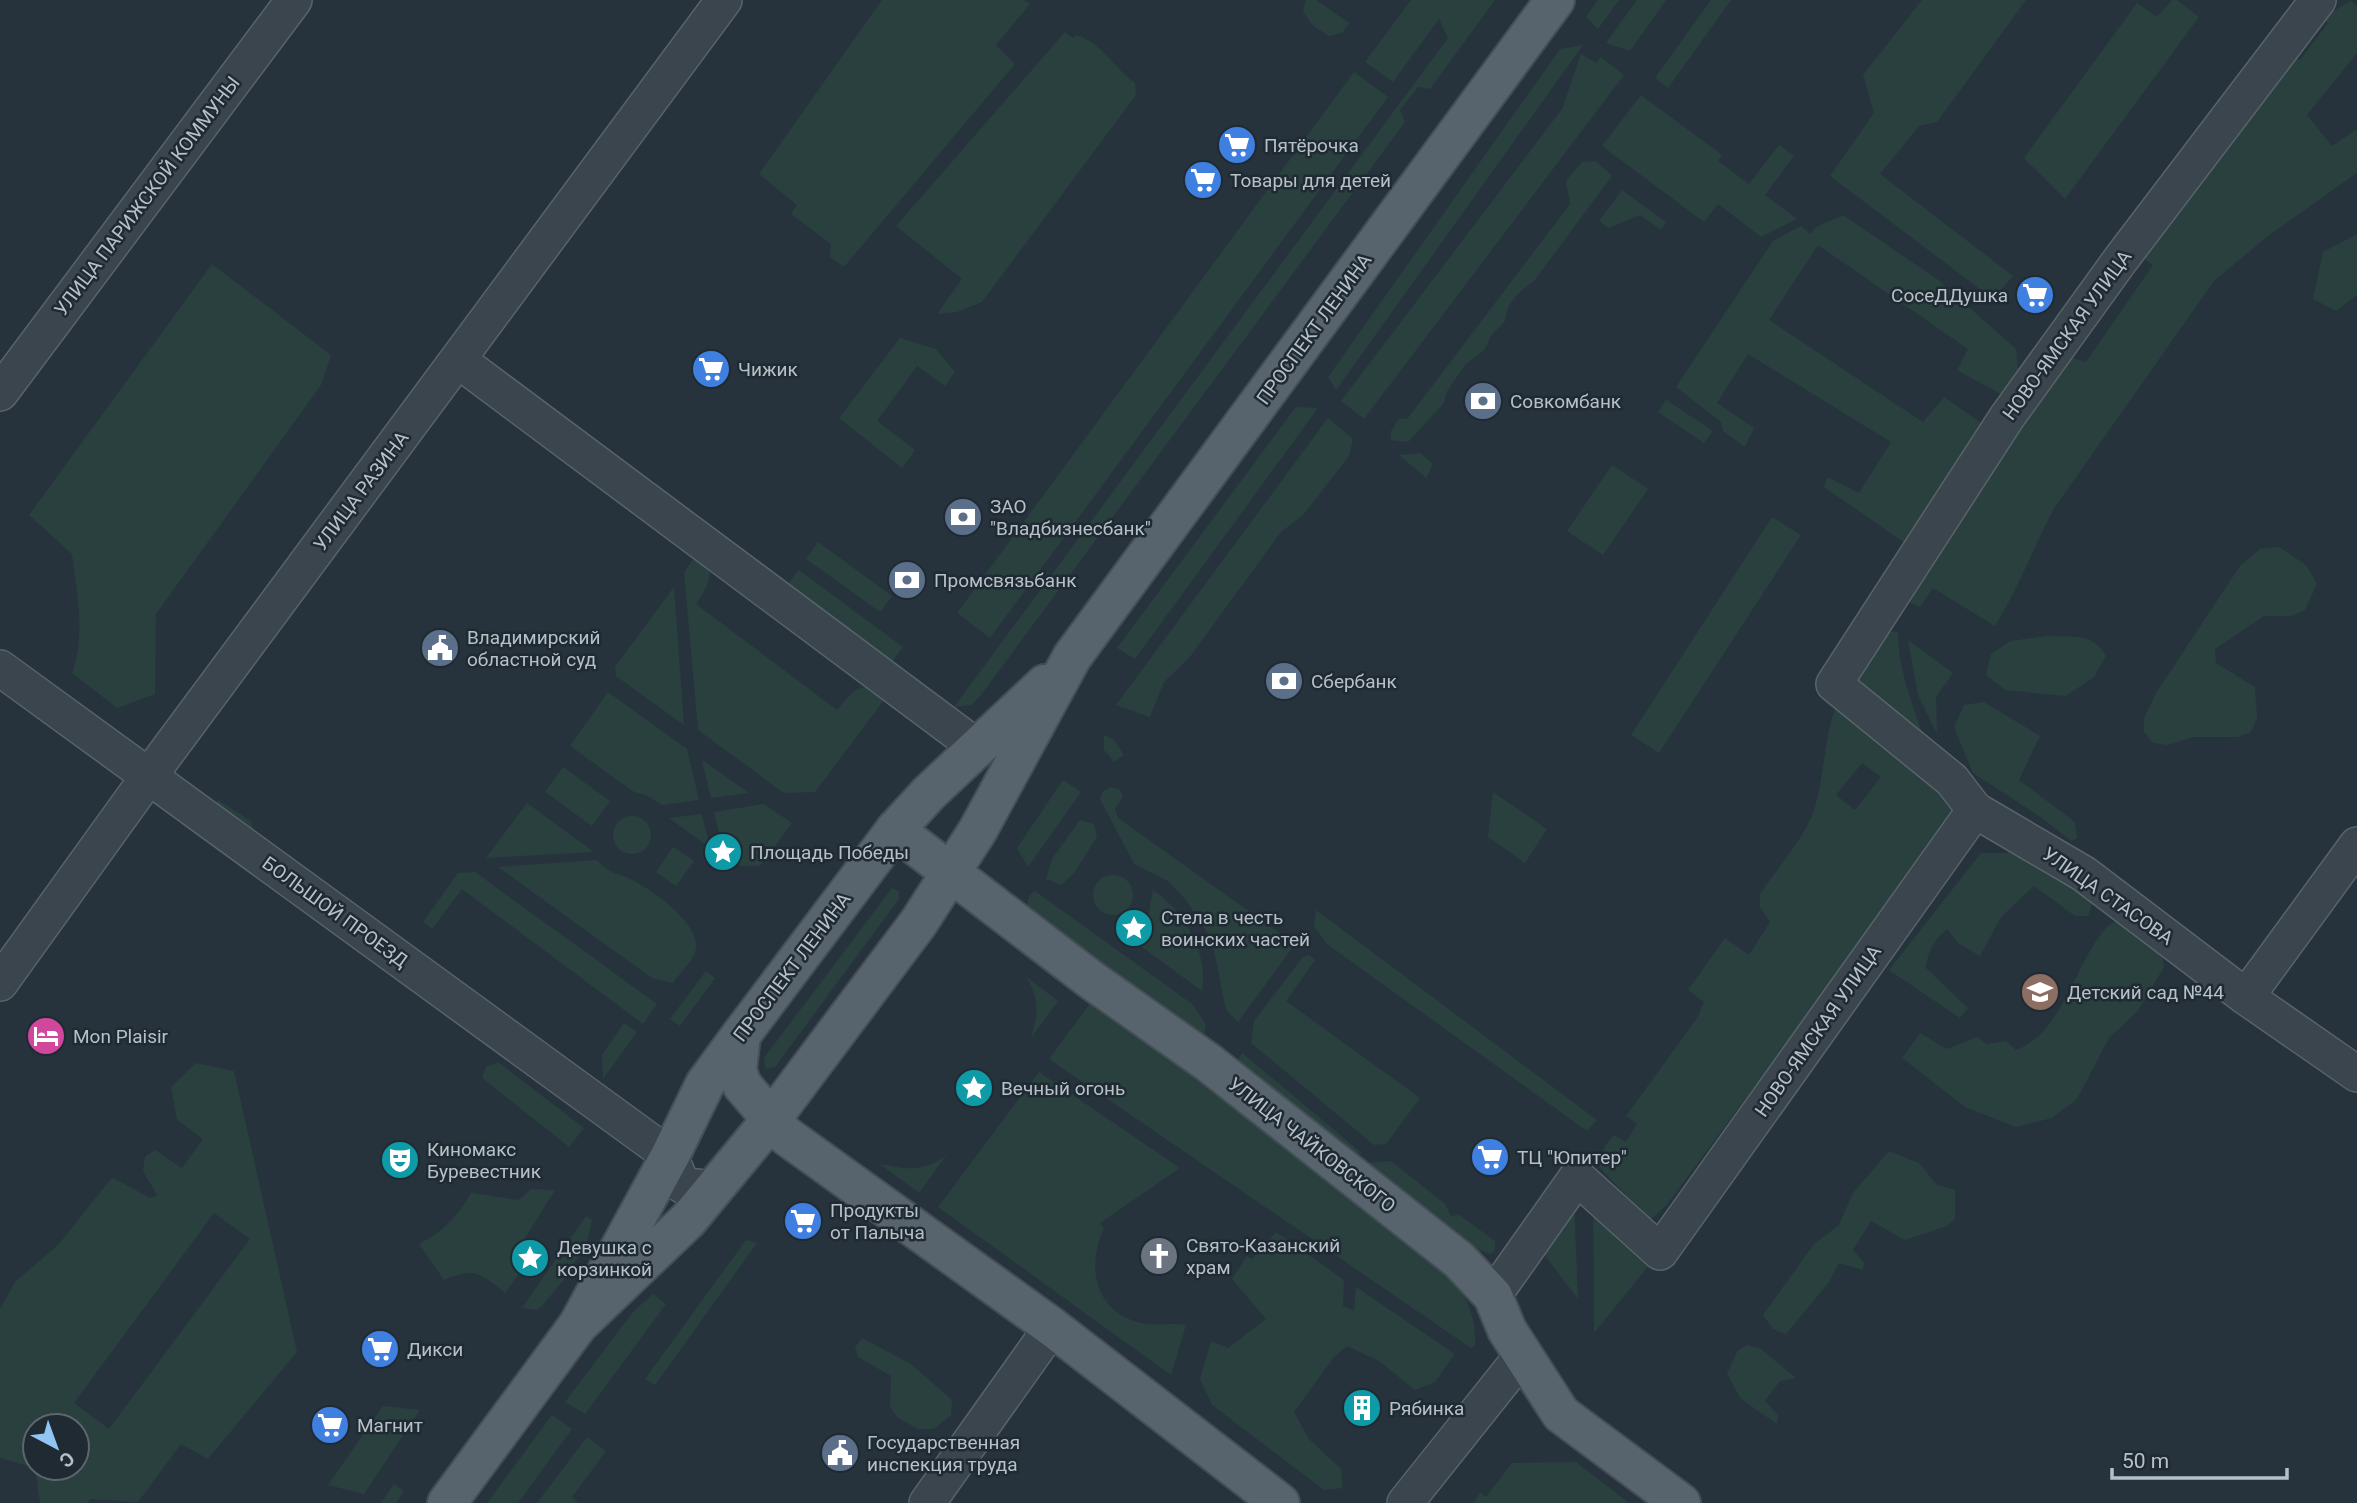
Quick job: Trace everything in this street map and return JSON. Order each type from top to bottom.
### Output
[{"type":"main road","name":"ПРОСПЕКТ ЛЕНИНА","points":[[578,1325],[688,1220],[771,1121],[911,933],[951,873],[1072,657],[1555,0]]},
{"type":"main road","name":"ПРОСПЕКТ ЛЕНИНА","points":[[447,1503],[578,1325],[670,1156],[705,1084],[741,1035],[895,830],[1072,657]]},
{"type":"main road","name":"УЛИЦА ЧАЙКОВСКОГО","points":[[895,830],[1209,1063],[1459,1260],[1493,1296],[1507,1330],[1561,1414],[1681,1503]]},
{"type":"main road","points":[[741,1035],[737,1070],[742,1085],[785,1135],[1052,1327],[1280,1503]]},
{"type":"street","name":"УЛИЦА ПАРИЖСКОЙ КОММУНЫ","points":[[0,393],[294,0]]},
{"type":"street","name":"УЛИЦА РАЗИНА","points":[[0,983],[149,776],[724,0]]},
{"type":"street","name":"НОВО-ЯМСКАЯ УЛИЦА","points":[[1834,684],[1912,559],[2021,396],[2318,0]]},
{"type":"street","points":[[458,360],[978,748]]},
{"type":"street","name":"БОЛЬШОЙ ПРОЕЗД","points":[[0,667],[670,1156]]},
{"type":"street","name":"УЛИЦА СТАСОВА","points":[[1834,684],[1952,780],[1975,810],[2084,874],[2246,997],[2357,1074]]},
{"type":"street","name":"НОВО-ЯМСКАЯ УЛИЦА","points":[[1493,1296],[1577,1177],[1660,1252],[1975,810]]},
{"type":"street","points":[[2246,997],[2357,845]]},
{"type":"street","points":[[670,1156],[682,1185],[713,1189]]},
{"type":"street","points":[[927,1503],[1052,1327]]},
{"type":"street","points":[[1405,1503],[1523,1355]]},
{"type":"green space","points":[[882,0],[1024,0],[1030,4],[996,45],[1015,64],[844,267],[830,257],[831,244],[791,214],[797,205],[759,174]]},
{"type":"green space","points":[[1306,0],[1316,0],[1349,23],[1342,33],[1329,36],[1312,25],[1303,11]]},
{"type":"green space","points":[[1411,0],[1495,0],[1430,89],[1418,87],[1400,110],[1405,122],[981,695],[972,705],[954,707],[1448,38],[1439,19],[1393,82],[1365,62]]},
{"type":"green space","points":[[1598,0],[1619,0],[1598,29],[1586,17]]},
{"type":"green space","points":[[1637,0],[1666,0],[1630,51],[1606,43]]},
{"type":"green space","points":[[1711,0],[1731,0],[1668,88],[1655,78]]},
{"type":"green space","points":[[1922,0],[2026,0],[1937,122],[1919,126],[1880,174],[2013,276],[1993,299],[1830,176],[1874,113],[1863,75]]},
{"type":"green space","points":[[2172,0],[2177,0],[2199,17],[2065,199],[2024,158],[2137,3],[2157,17]]},
{"type":"green space","points":[[2351,1],[2357,6],[2357,53],[2307,115],[2332,146],[2357,129],[2357,173],[2268,236],[2214,281],[2053,510],[1995,626],[1933,588],[1920,607],[1902,598],[2065,356],[2086,362],[2153,265],[2140,256],[2290,53],[2300,60],[2328,23],[2325,20],[2330,13]]},
{"type":"green space","points":[[1065,32],[1073,38],[1077,35],[1086,39],[1101,50],[1135,83],[1136,95],[982,302],[957,312],[937,314],[962,279],[896,226]]},
{"type":"green space","points":[[1583,45],[1336,390],[1328,377],[1560,49]]},
{"type":"green space","points":[[1581,54],[1596,63],[1601,57],[1624,75],[1364,419],[1341,401],[1562,109]]},
{"type":"green space","points":[[1354,72],[1388,97],[990,638],[957,613]]},
{"type":"green space","points":[[1641,95],[1722,155],[1718,161],[1749,184],[1779,145],[1794,156],[1765,195],[1797,219],[1761,237],[1718,204],[1704,222],[1602,146]]},
{"type":"green space","points":[[1596,161],[1612,176],[1534,281],[1515,298],[1508,308],[1505,321],[1491,335],[1485,349],[1465,365],[1446,393],[1444,403],[1408,442],[1391,440],[1391,431],[1399,419],[1408,418],[1570,204],[1566,181],[1582,162]]},
{"type":"green space","points":[[1622,190],[1666,222],[1661,230],[1640,215],[1609,228],[1599,221]]},
{"type":"green space","points":[[1843,215],[1937,279],[2016,349],[2018,369],[2004,396],[1957,370],[1968,349],[1818,245],[1769,320],[1923,422],[1944,397],[1984,425],[1905,543],[1824,487],[1827,477],[1859,493],[1891,442],[1748,354],[1717,403],[1754,428],[1745,447],[1723,431],[1721,422],[1676,387],[1773,241],[1801,226],[1810,234],[1816,227]]},
{"type":"green space","points":[[2357,234],[2357,295],[2336,311],[2313,299],[2323,252]]},
{"type":"green space","points":[[212,264],[331,355],[321,385],[156,614],[155,694],[117,708],[72,673],[79,644],[79,629],[72,554],[29,515]]},
{"type":"green space","points":[[900,338],[936,349],[955,372],[945,386],[917,366],[877,421],[915,450],[902,468],[839,418]]},
{"type":"green space","points":[[1666,400],[1713,431],[1704,443],[1658,412]]},
{"type":"green space","points":[[1296,407],[1318,408],[1135,659],[1117,648]]},
{"type":"green space","points":[[1328,418],[1353,439],[1349,456],[1304,514],[1281,532],[1189,658],[1164,682],[1150,717],[1116,705]]},
{"type":"green space","points":[[1420,453],[1433,464],[1426,478],[1399,455]]},
{"type":"green space","points":[[1612,465],[1648,489],[1603,555],[1567,531]]},
{"type":"green space","points":[[1772,517],[1801,535],[1659,753],[1631,735]]},
{"type":"green space","points":[[818,542],[892,596],[880,612],[806,559]]},
{"type":"green space","points":[[2279,547],[2306,565],[2317,584],[2305,610],[2291,616],[2264,616],[2215,649],[2216,663],[2255,687],[2257,718],[2251,732],[2238,737],[2194,737],[2167,745],[2153,743],[2144,732],[2144,718],[2156,693],[2240,566],[2260,549]]},
{"type":"green space","points":[[697,554],[704,560],[710,572],[704,591],[696,604],[837,710],[853,692],[864,687],[887,696],[815,792],[784,793],[698,730],[684,572]]},
{"type":"green space","points":[[799,570],[903,647],[887,668],[783,590]]},
{"type":"green space","points":[[674,587],[684,725],[616,676],[615,667]]},
{"type":"green space","points":[[1884,631],[1898,632],[1904,676],[1927,747],[1854,683]]},
{"type":"green space","points":[[2047,636],[2081,637],[2101,648],[2106,656],[2094,677],[2066,696],[2005,690],[1986,675],[1991,654],[2011,641]]},
{"type":"green space","points":[[1908,640],[1953,673],[1936,697],[1937,734],[1918,695]]},
{"type":"green space","points":[[608,692],[687,749],[699,800],[662,805],[646,795],[634,792],[570,746]]},
{"type":"green space","points":[[1840,698],[1955,805],[1946,827],[1666,1206],[1650,1220],[1599,1167],[1605,1146],[1614,1135],[1626,1142],[1637,1124],[1626,1116],[1697,1018],[1704,1002],[1688,990],[1725,938],[1749,955],[1770,922],[1760,907],[1760,894],[1809,823],[1817,799],[1835,710]],"holes":[[[1862,763],[1881,777],[1855,810],[1836,795]]]},
{"type":"green space","points":[[1984,702],[2040,736],[2019,780],[2075,822],[2077,838],[2071,841],[2042,818],[1973,773],[1954,727],[1964,705]]},
{"type":"green space","points":[[1104,735],[1114,740],[1124,755],[1114,762],[1104,750]]},
{"type":"green space","points":[[702,760],[749,793],[711,798]]},
{"type":"green space","points":[[563,767],[610,801],[592,826],[545,792]]},
{"type":"green space","points":[[1063,780],[1081,792],[1028,867],[1017,848]]},
{"type":"green space","points":[[1111,787],[1120,790],[1123,797],[1115,809],[1118,818],[1295,944],[1238,1022],[1226,1010],[1212,940],[1186,900],[1168,881],[1134,864],[1100,799],[1102,792]]},
{"type":"green space","points":[[1493,792],[1547,829],[1525,863],[1488,837]]},
{"type":"green space","points":[[218,800],[251,821],[253,828],[242,825],[214,808]]},
{"type":"green space","points":[[527,803],[594,852],[486,858]]},
{"type":"green space","points":[[764,804],[792,823],[760,866],[742,866],[725,859],[714,812]]},
{"type":"green space","points":[[702,814],[710,848],[669,818]]},
{"type":"green space","points":[[632,816],[646,821],[651,835],[646,849],[632,854],[618,849],[613,835],[618,821]]},
{"type":"green space","points":[[1080,820],[1094,824],[1097,837],[1074,873],[1061,885],[1046,879],[1052,859]]},
{"type":"green space","points":[[673,847],[694,861],[676,886],[656,872]]},
{"type":"green space","points":[[1981,853],[2017,853],[2048,875],[2071,878],[2083,887],[2092,904],[2088,916],[2075,916],[2034,886],[2001,917],[1980,956],[1958,943],[1947,929],[1935,941],[1926,968],[1968,1008],[1960,1018],[1889,970]]},
{"type":"green space","points":[[597,860],[606,869],[634,881],[664,901],[692,931],[696,942],[695,952],[673,983],[652,978],[498,867]]},
{"type":"green space","points":[[475,872],[657,1004],[643,1024],[462,889],[432,929],[423,922],[458,873]]},
{"type":"green space","points":[[1113,875],[1127,881],[1133,895],[1127,909],[1113,915],[1099,909],[1093,895],[1099,881]]},
{"type":"green space","points":[[892,888],[899,891],[899,899],[775,1067],[765,1069],[764,1058]]},
{"type":"green space","points":[[1153,890],[1175,909],[1192,934],[1202,962],[1202,991],[1135,942],[1148,917]]},
{"type":"green space","points":[[1035,891],[1192,1004],[1206,1024],[1204,1037],[1025,912],[1029,896]]},
{"type":"green space","points":[[1316,910],[1597,1120],[1587,1131],[1327,944],[1314,926]]},
{"type":"green space","points":[[2124,915],[2161,944],[2164,967],[2137,1012],[2109,1038],[2077,1099],[2052,1118],[2016,1127],[1965,1107],[1902,1058],[1920,1033],[1947,1049],[1977,1037],[1987,1044],[2006,1041],[2016,1050],[2032,1041],[2057,1013],[2095,943],[2106,928]]},
{"type":"green space","points":[[1309,955],[1315,960],[1286,1001],[1420,1098],[1386,1144],[1374,1145],[1251,1043],[1254,1021],[1302,958]]},
{"type":"green space","points":[[706,971],[715,978],[680,1026],[670,1019]]},
{"type":"green space","points":[[1025,976],[1058,1001],[1031,1038],[1036,1006],[1033,991]]},
{"type":"green space","points":[[1091,1002],[1404,1228],[1442,1265],[1463,1294],[1474,1326],[1475,1345],[1471,1348],[1049,1059]]},
{"type":"green space","points":[[624,1023],[637,1032],[603,1079],[602,1055]]},
{"type":"green space","points":[[1242,1053],[1363,1154],[1336,1149],[1232,1069]]},
{"type":"green space","points":[[498,1062],[584,1128],[569,1147],[482,1078],[486,1067]]},
{"type":"green space","points":[[196,1063],[234,1071],[297,1352],[208,1459],[181,1444],[138,1502],[90,1499],[87,1503],[40,1503],[37,1482],[91,1482],[91,1416],[109,1429],[250,1239],[214,1213],[74,1403],[86,1412],[21,1412],[21,1464],[0,1458],[0,1309],[15,1282],[59,1244],[113,1178],[150,1198],[157,1195],[143,1171],[145,1157],[155,1150],[182,1168],[203,1139],[177,1120],[171,1087]]},
{"type":"green space","points":[[1039,1072],[1180,1168],[1100,1223],[1104,1228],[1095,1271],[1103,1296],[1122,1316],[1143,1323],[1186,1325],[1171,1375],[938,1207]]},
{"type":"green space","points":[[1889,1151],[1919,1163],[1937,1185],[1955,1190],[1955,1219],[1947,1226],[1905,1240],[1871,1221],[1853,1250],[1864,1263],[1863,1270],[1839,1263],[1829,1282],[1786,1334],[1773,1329],[1763,1315],[1814,1244],[1839,1225],[1853,1193]]},
{"type":"green space","points":[[947,1154],[919,1193],[880,1164],[899,1168],[924,1167]]},
{"type":"green space","points":[[1391,1161],[1445,1204],[1451,1216],[1459,1215],[1495,1241],[1495,1251],[1490,1254],[1478,1249],[1364,1163]]},
{"type":"green space","points":[[531,1189],[555,1190],[522,1243],[518,1275],[505,1293],[477,1274],[463,1274],[444,1280],[419,1244],[449,1223],[471,1193],[519,1200]]},
{"type":"green space","points":[[1593,1197],[1655,1258],[1594,1333]]},
{"type":"green space","points":[[1574,1202],[1578,1299],[1540,1249]]},
{"type":"green space","points":[[586,1216],[592,1220],[587,1242],[567,1276],[542,1306],[536,1310],[522,1308]]},
{"type":"green space","points":[[1276,1232],[1344,1280],[1343,1306],[1354,1311],[1356,1287],[1455,1354],[1435,1382],[1415,1390],[1379,1361],[1347,1346],[1334,1357],[1294,1412],[1309,1439],[1341,1469],[1343,1488],[1324,1490],[1212,1405],[1200,1379],[1211,1341],[1228,1348],[1266,1319],[1232,1279],[1247,1256],[1252,1259]]},
{"type":"green space","points":[[746,1240],[757,1243],[655,1385],[645,1379]]},
{"type":"green space","points":[[653,1294],[666,1304],[585,1414],[565,1402],[633,1312]]},
{"type":"green space","points":[[862,1338],[911,1364],[952,1400],[951,1415],[934,1429],[918,1429],[898,1418],[890,1407],[891,1376],[858,1357],[855,1347]]},
{"type":"green space","points":[[1748,1345],[1761,1349],[1796,1378],[1780,1381],[1765,1401],[1778,1415],[1777,1424],[1741,1399],[1727,1374],[1738,1350]]},
{"type":"green space","points":[[383,1406],[420,1410],[364,1494],[328,1485]]},
{"type":"green space","points":[[552,1415],[572,1429],[518,1503],[487,1503]]},
{"type":"green space","points":[[587,1437],[606,1451],[572,1497],[579,1503],[537,1503]]},
{"type":"green space","points":[[1576,1462],[1629,1503],[1474,1503],[1480,1492],[1486,1497],[1512,1463]]},
{"type":"green space","points":[[394,1484],[404,1491],[396,1503],[381,1503]]},
{"type":"place","name":"Пятёрочка","points":[[1237,145]]},
{"type":"place","name":"Товары для детей","points":[[1203,180]]},
{"type":"place","name":"СосеДДушка","points":[[2035,295]]},
{"type":"place","name":"Чижик","points":[[711,369]]},
{"type":"place","name":"Совкомбанк","points":[[1483,401]]},
{"type":"place","name":"ЗАО \"Владбизнесбанк\"","points":[[963,517]]},
{"type":"place","name":"Промсвязьбанк","points":[[907,580]]},
{"type":"place","name":"Владимирский областной суд","points":[[440,648]]},
{"type":"place","name":"Сбербанк","points":[[1284,681]]},
{"type":"place","name":"Площадь Победы","points":[[723,852]]},
{"type":"place","name":"Стела в честь воинских частей","points":[[1134,928]]},
{"type":"place","name":"Детский сад №44","points":[[2040,992]]},
{"type":"place","name":"Mon Plaisir","points":[[46,1036]]},
{"type":"place","name":"Вечный огонь","points":[[974,1088]]},
{"type":"place","name":"ТЦ \"Юпитер\"","points":[[1490,1157]]},
{"type":"place","name":"Киномакс Буревестник","points":[[400,1160]]},
{"type":"place","name":"Продукты от Палыча","points":[[803,1221]]},
{"type":"place","name":"Свято-Казанский храм","points":[[1159,1256]]},
{"type":"place","name":"Девушка с корзинкой","points":[[530,1258]]},
{"type":"place","name":"Дикси","points":[[380,1349]]},
{"type":"place","name":"Рябинка","points":[[1362,1408]]},
{"type":"place","name":"Магнит","points":[[330,1425]]},
{"type":"place","name":"Государственная инспекция труда","points":[[840,1453]]}]
